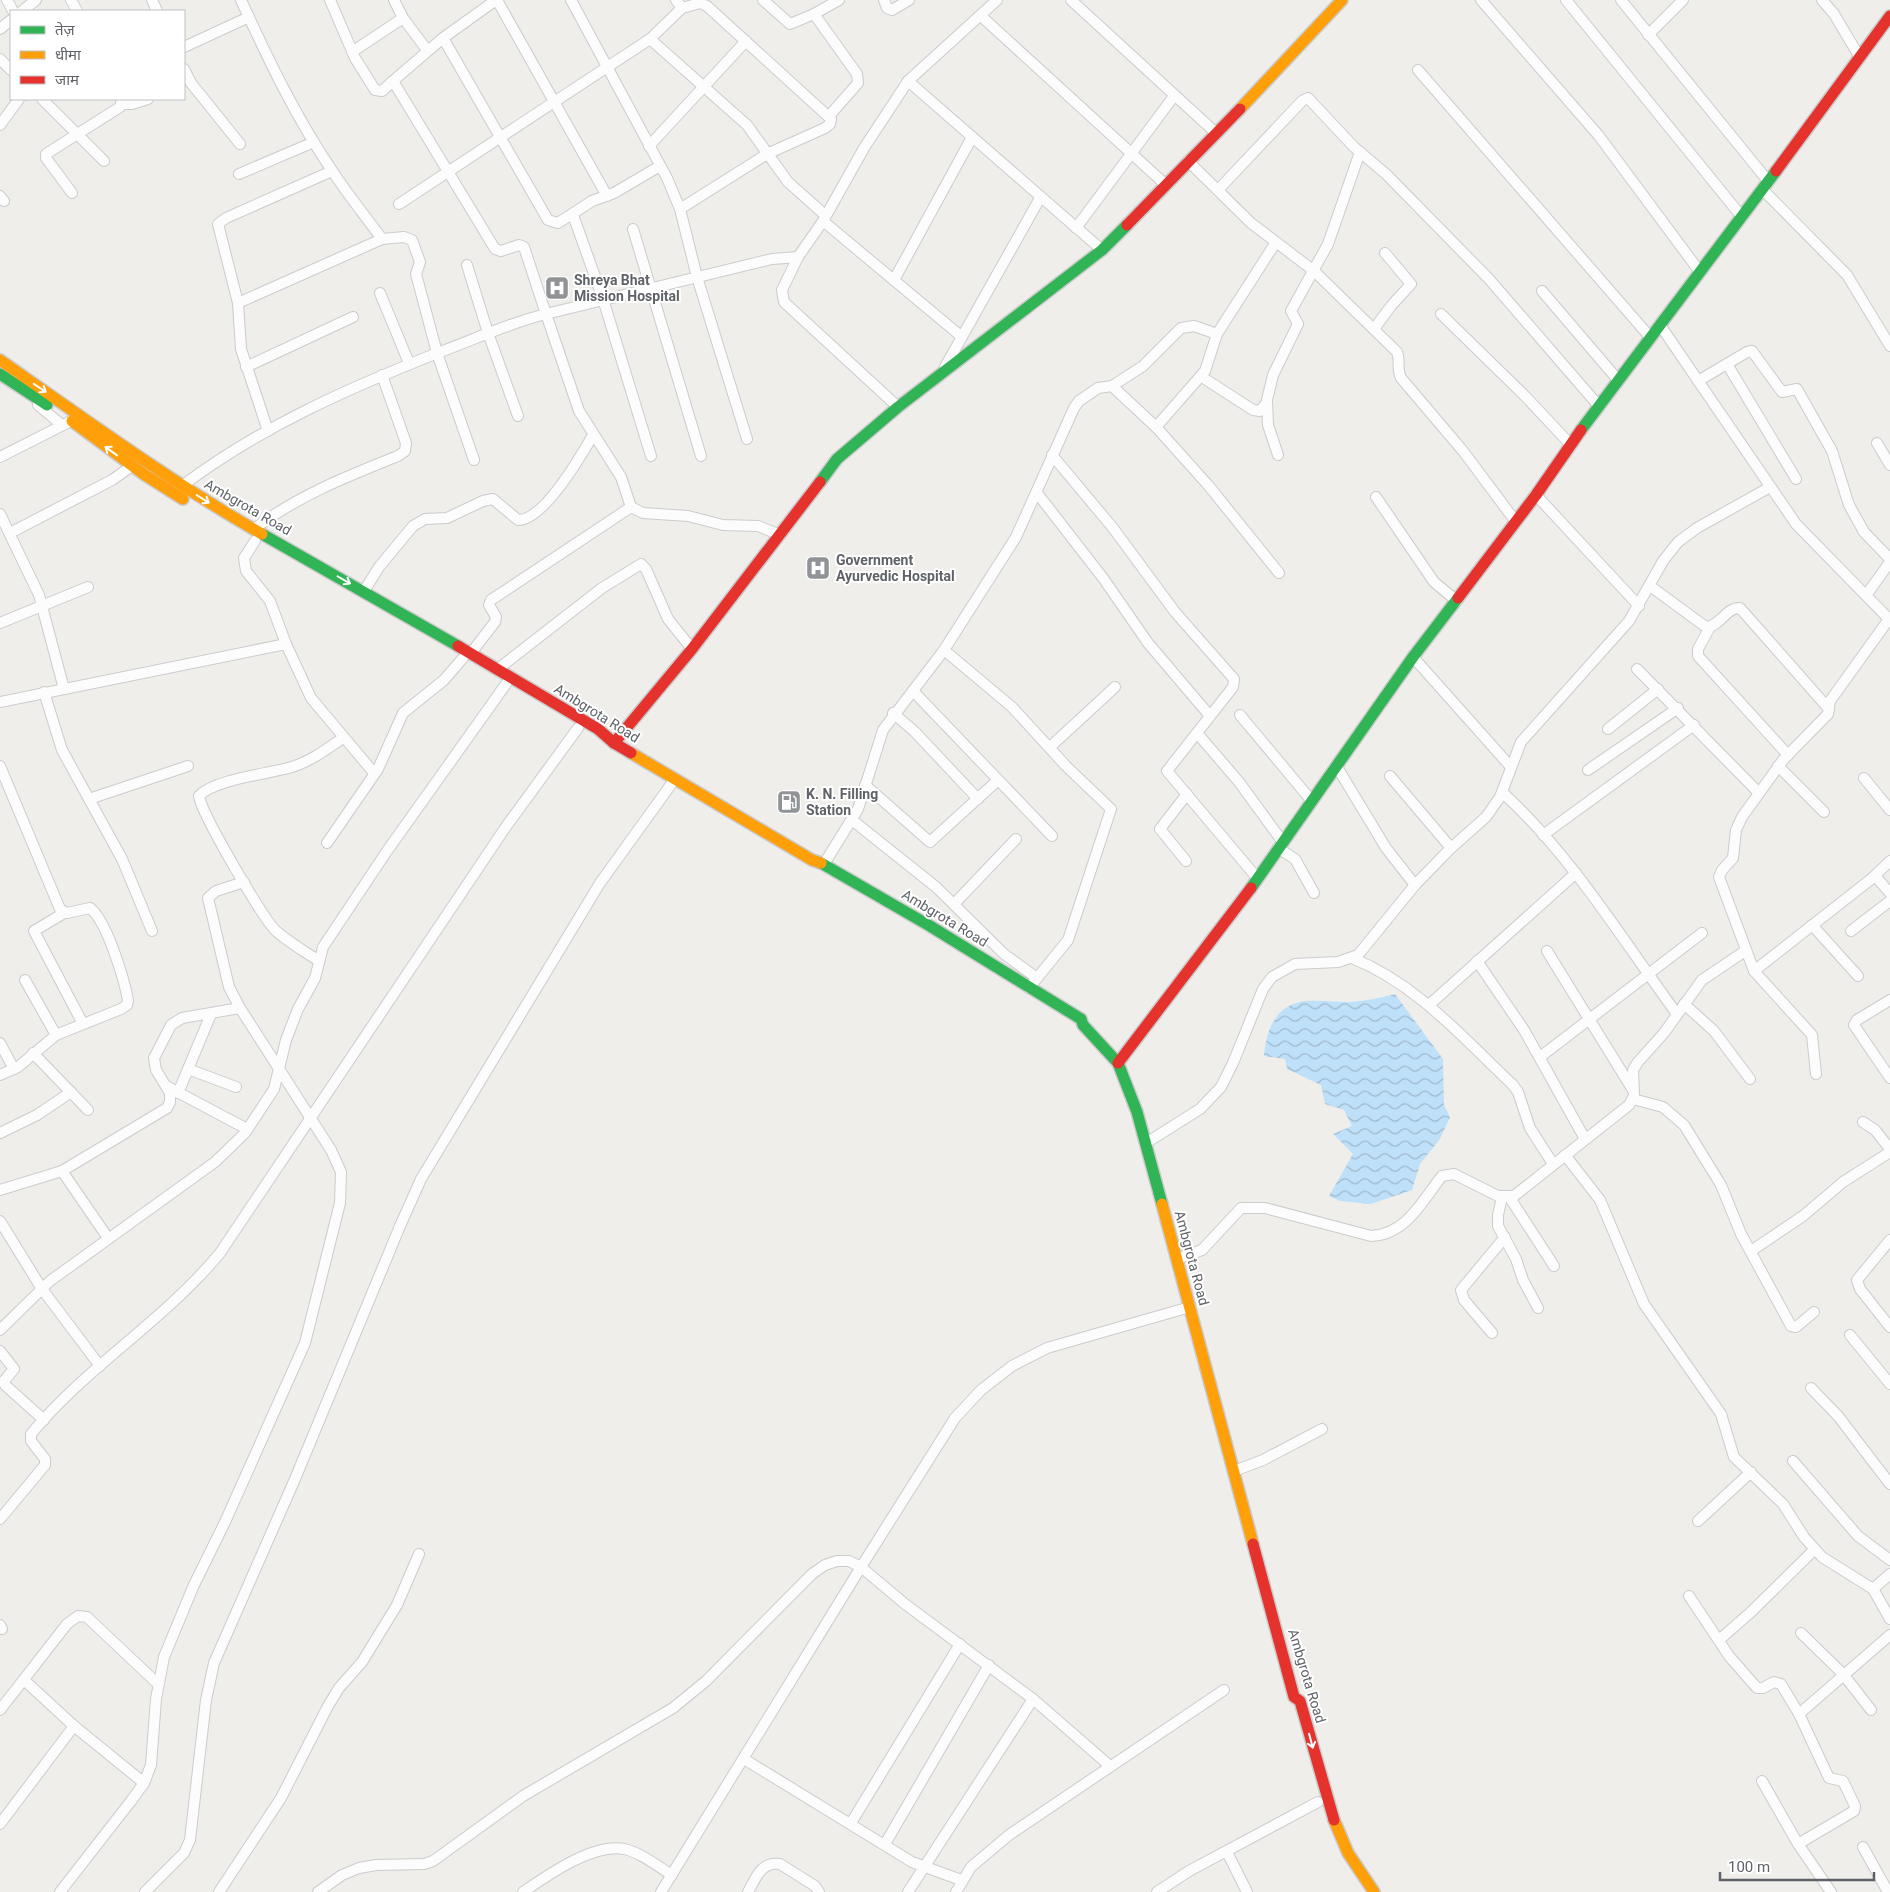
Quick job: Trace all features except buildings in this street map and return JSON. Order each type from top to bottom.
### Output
[{"type":"main road","points":[[0,374],[67,423],[184,500],[254,535],[467,656],[506,684],[578,728],[597,738],[610,740],[692,649],[837,459],[898,407],[1102,250],[1166,186],[1342,0]]},
{"type":"main road","points":[[1118,1063],[1258,879],[1311,800],[1413,656],[1457,601],[1536,495],[1598,405],[1742,217],[1890,16]]},
{"type":"main road","name":"Ambgrota Road","points":[[0,360],[254,535],[364,591],[467,656],[498,669],[598,729],[610,740],[651,765],[930,926],[1081,1019],[1083,1026],[1118,1063],[1126,1081],[1146,1143],[1294,1697],[1300,1701],[1337,1830],[1348,1853],[1374,1892]]},
{"type":"main road","points":[[820,864],[817,867],[838,881],[970,961],[1027,999],[1083,1026]]},
{"type":"main road","points":[[1294,1697],[1292,1704],[1318,1802],[1332,1842],[1363,1892]]},
{"type":"street","points":[[23,10],[36,0]]},
{"type":"street","points":[[241,0],[284,88],[314,142],[332,172],[382,239]]},
{"type":"street","points":[[330,0],[352,52],[377,92],[382,91],[427,50],[496,0],[607,196]]},
{"type":"street","points":[[394,0],[403,18],[427,50]]},
{"type":"street","points":[[571,0],[660,166],[680,209],[697,277],[747,439]]},
{"type":"street","points":[[763,0],[790,24],[840,0]]},
{"type":"street","points":[[884,0],[887,8],[892,10],[909,0]]},
{"type":"street","points":[[898,407],[784,302],[782,290],[798,257],[824,218],[864,148],[908,81],[997,0]]},
{"type":"street","points":[[1071,0],[1216,133]]},
{"type":"street","points":[[1481,0],[1599,136],[1700,272]]},
{"type":"street","points":[[1566,0],[1742,217]]},
{"type":"street","points":[[1621,0],[1765,185],[1847,275],[1890,346]]},
{"type":"street","points":[[1648,35],[1683,0]]},
{"type":"street","points":[[1822,0],[1834,14],[1859,56]]},
{"type":"street","points":[[399,204],[448,170],[608,69],[650,39],[679,4],[704,4],[830,116],[831,122],[825,128],[767,154],[680,209]]},
{"type":"street","points":[[814,14],[859,76],[858,83],[830,116]]},
{"type":"street","points":[[981,16],[1130,155],[1166,186]]},
{"type":"street","points":[[185,47],[249,17]]},
{"type":"street","points":[[352,52],[403,18]]},
{"type":"street","points":[[0,29],[10,21]]},
{"type":"street","points":[[443,38],[548,220],[555,224],[573,215],[592,201],[607,196],[660,166]]},
{"type":"street","points":[[650,39],[747,125],[788,182],[824,218],[962,337]]},
{"type":"street","points":[[649,146],[746,41]]},
{"type":"street","points":[[0,59],[10,69]]},
{"type":"street","points":[[1418,70],[1650,338]]},
{"type":"street","points":[[393,81],[495,249],[501,251],[519,245],[524,247],[579,411],[621,477],[632,507],[643,513],[688,516],[723,525],[758,526],[780,535]]},
{"type":"street","points":[[908,81],[972,139],[1102,250]]},
{"type":"street","points":[[187,84],[240,144]]},
{"type":"street","points":[[1076,228],[1174,96]]},
{"type":"street","points":[[1211,183],[1305,98],[1310,100],[1489,279],[1598,405]]},
{"type":"street","points":[[0,125],[18,100]]},
{"type":"street","points":[[43,100],[78,132],[104,161]]},
{"type":"street","points":[[72,193],[46,155],[121,102],[132,104],[145,100]]},
{"type":"street","points":[[894,280],[972,139]]},
{"type":"street","points":[[239,174],[314,142]]},
{"type":"street","points":[[1278,455],[1268,425],[1267,402],[1273,375],[1298,324],[1291,311],[1328,244],[1360,152]]},
{"type":"street","points":[[1188,161],[1251,223],[1314,271],[1397,352],[1400,361],[1398,371],[1401,378],[1463,451],[1516,522]]},
{"type":"street","points":[[268,431],[246,367],[238,336],[238,304],[218,227],[219,222],[332,172]]},
{"type":"street","points":[[941,375],[1040,198]]},
{"type":"street","points":[[573,215],[603,299],[651,456]]},
{"type":"street","points":[[633,229],[701,456]]},
{"type":"street","points":[[238,304],[382,239],[404,236],[412,240],[420,262],[416,274],[437,353],[474,460]]},
{"type":"street","points":[[1156,427],[1202,377],[1208,366],[1217,334],[1276,242]]},
{"type":"street","points":[[1374,329],[1411,284],[1385,253]]},
{"type":"street","points":[[182,486],[214,462],[322,402],[409,363],[519,321],[779,257],[798,257]]},
{"type":"street","points":[[467,264],[488,333],[518,416]]},
{"type":"street","points":[[1542,292],[1618,380]]},
{"type":"street","points":[[380,293],[409,363]]},
{"type":"street","points":[[1441,314],[1526,397],[1570,444]]},
{"type":"street","points":[[246,367],[353,317]]},
{"type":"street","points":[[1660,324],[1770,487],[1804,533],[1867,594],[1889,619],[1830,701],[1829,709],[1778,766],[1758,792],[1738,823],[1733,858],[1722,870],[1719,877],[1754,971],[1812,1035],[1816,1074]]},
{"type":"street","points":[[820,864],[852,820],[861,802],[878,739],[893,713],[944,650],[1016,536],[1037,493],[1052,455],[1079,401],[1098,388],[1112,386],[1143,366],[1181,328],[1194,326],[1217,334]]},
{"type":"street","points":[[1698,381],[1752,351],[1782,392],[1797,389],[1832,451],[1849,506],[1864,532],[1890,560],[1867,594]]},
{"type":"street","points":[[1727,364],[1796,479]]},
{"type":"street","points":[[374,774],[312,698],[286,644],[270,601],[244,568],[244,558],[254,535],[281,509],[336,481],[398,456],[405,451],[406,443],[382,375]]},
{"type":"street","points":[[1202,377],[1253,410],[1260,411],[1267,402]]},
{"type":"street","points":[[0,380],[67,423]]},
{"type":"street","points":[[1112,386],[1156,427],[1208,485],[1279,573]]},
{"type":"street","points":[[0,457],[67,423]]},
{"type":"street","points":[[364,591],[398,543],[422,520],[447,518],[483,501],[493,499],[518,520],[533,514],[566,479],[593,435]]},
{"type":"street","points":[[1877,444],[1890,465]]},
{"type":"street","points":[[1052,455],[1113,528],[1175,612],[1234,679],[1234,687],[1167,771],[1258,879]]},
{"type":"street","points":[[10,534],[112,480],[132,466]]},
{"type":"street","points":[[1146,1143],[1200,1109],[1221,1086],[1233,1063],[1263,989],[1272,977],[1295,964],[1338,962],[1352,958],[1361,952],[1415,885],[1451,848],[1486,817],[1502,792],[1521,742],[1629,621],[1670,551],[1687,534],[1770,487]]},
{"type":"street","points":[[1037,493],[1102,578],[1148,643],[1210,716]]},
{"type":"street","points":[[1536,495],[1639,606]]},
{"type":"street","points":[[1376,497],[1434,582],[1457,601]]},
{"type":"street","points":[[327,843],[374,774],[403,713],[444,680],[495,622],[496,617],[489,607],[491,600],[632,507]]},
{"type":"street","points":[[0,514],[42,606],[64,689]]},
{"type":"street","points":[[498,669],[602,588],[641,564],[646,569],[668,619],[692,649]]},
{"type":"street","points":[[1650,586],[1702,626],[1710,628]]},
{"type":"street","points":[[0,623],[88,587]]},
{"type":"street","points":[[1788,755],[1698,656],[1698,649],[1710,628],[1734,608],[1740,608],[1829,709]]},
{"type":"street","points":[[0,702],[286,644]]},
{"type":"street","points":[[944,650],[995,692],[1112,811],[1091,867],[1068,940],[1029,988]]},
{"type":"street","points":[[1413,656],[1511,766]]},
{"type":"street","points":[[1638,669],[1694,724],[1758,792]]},
{"type":"street","points":[[1,1328],[42,1289],[108,1238],[215,1162],[248,1130],[274,1089],[298,1009],[316,978],[324,947],[387,850],[506,684]]},
{"type":"street","points":[[1050,747],[1115,687]]},
{"type":"street","points":[[1608,729],[1658,689]]},
{"type":"street","points":[[913,690],[1052,836]]},
{"type":"street","points":[[44,692],[56,736],[129,873],[152,931]]},
{"type":"street","points":[[1588,770],[1678,708]]},
{"type":"street","points":[[893,713],[915,732],[978,799]]},
{"type":"street","points":[[1240,715],[1311,800]]},
{"type":"street","points":[[1544,835],[1694,724]]},
{"type":"street","points":[[0,1519],[45,1465],[45,1459],[30,1438],[44,1420],[100,1366],[203,1274],[233,1234],[505,828],[578,728]]},
{"type":"street","points":[[1196,733],[1245,789],[1280,845],[1295,859],[1314,893]]},
{"type":"street","points":[[319,961],[275,930],[263,916],[224,848],[199,796],[208,789],[240,778],[274,772],[301,763],[343,738]]},
{"type":"street","points":[[0,766],[55,898],[64,913]]},
{"type":"street","points":[[89,799],[188,766]]},
{"type":"street","points":[[1336,766],[1386,848],[1415,885]]},
{"type":"street","points":[[1778,766],[1824,812]]},
{"type":"street","points":[[1390,776],[1451,848]]},
{"type":"street","points":[[145,1892],[184,1853],[190,1840],[206,1700],[214,1663],[325,1409],[421,1179],[600,883],[675,778]]},
{"type":"street","points":[[1864,778],[1890,810]]},
{"type":"street","points":[[865,785],[930,842],[998,780]]},
{"type":"street","points":[[1502,792],[1544,835],[1595,897],[1677,1014]]},
{"type":"street","points":[[1186,861],[1160,829],[1187,794]]},
{"type":"street","points":[[852,820],[954,904],[1004,954],[1037,978]]},
{"type":"street","points":[[954,904],[1016,840]]},
{"type":"street","points":[[1754,971],[1874,876],[1890,861]]},
{"type":"street","points":[[1429,1005],[1576,874]]},
{"type":"street","points":[[1874,876],[1890,893]]},
{"type":"street","points":[[60,1892],[144,1783],[151,1766],[158,1684],[164,1657],[193,1587],[226,1522],[306,1343],[340,1204],[342,1183],[336,1159],[311,1116],[240,1008],[225,974],[208,898],[216,891],[244,882]]},
{"type":"street","points":[[1851,931],[1890,901]]},
{"type":"street","points":[[0,1074],[14,1069],[56,1035],[125,1008],[128,1000],[112,947],[96,914],[87,908],[64,913],[34,931],[83,1024]]},
{"type":"street","points":[[1812,925],[1858,976]]},
{"type":"street","points":[[1540,1057],[1647,973],[1702,933]]},
{"type":"street","points":[[1548,950],[1590,1018],[1633,1095],[1673,1113],[1684,1125],[1721,1185],[1750,1251],[1791,1326],[1796,1327],[1814,1312]]},
{"type":"street","points":[[1538,1308],[1523,1280],[1516,1259],[1498,1220],[1506,1197],[1553,1164],[1629,1105],[1633,1095],[1633,1070],[1702,980],[1745,951]]},
{"type":"street","points":[[1352,958],[1392,977],[1429,1005],[1513,1084],[1518,1092],[1530,1128],[1553,1164]]},
{"type":"street","points":[[1477,961],[1540,1057],[1585,1139]]},
{"type":"street","points":[[25,980],[56,1035]]},
{"type":"street","points":[[1890,1000],[1857,1020],[1854,1025],[1890,1078]]},
{"type":"street","points":[[1684,1004],[1714,1031],[1750,1079]]},
{"type":"street","points":[[0,1190],[62,1171],[166,1108],[171,1096],[168,1087],[156,1070],[154,1058],[171,1025],[182,1018],[240,1008]]},
{"type":"street","points":[[178,1093],[211,1014]]},
{"type":"street","points":[[0,1043],[14,1069]]},
{"type":"street","points":[[33,1053],[88,1110]]},
{"type":"street","points":[[188,1069],[236,1087]]},
{"type":"street","points":[[168,1087],[248,1130]]},
{"type":"street","points":[[0,1133],[37,1115],[71,1092]]},
{"type":"street","points":[[1750,1251],[1803,1216],[1843,1182],[1890,1151],[1875,1130],[1864,1122]]},
{"type":"street","points":[[1565,1155],[1595,1191],[1605,1209],[1640,1298],[1721,1414],[1734,1457],[1783,1504],[1814,1550],[1839,1569],[1873,1588],[1890,1619]]},
{"type":"street","points":[[62,1171],[108,1238]]},
{"type":"street","points":[[1177,1260],[1202,1250],[1241,1208],[1265,1208],[1371,1236],[1382,1236],[1401,1227],[1442,1176],[1447,1173],[1454,1174],[1506,1197],[1554,1266]]},
{"type":"street","points":[[1,1225],[42,1289],[100,1366]]},
{"type":"street","points":[[1492,1333],[1464,1300],[1461,1290],[1505,1238]]},
{"type":"street","points":[[1890,1240],[1858,1276],[1857,1280],[1860,1289],[1890,1327]]},
{"type":"street","points":[[661,1892],[955,1418],[981,1390],[1012,1366],[1047,1348],[1190,1307]]},
{"type":"street","points":[[1850,1334],[1890,1384]]},
{"type":"street","points":[[0,1351],[14,1369],[4,1381],[5,1385],[44,1420]]},
{"type":"street","points":[[1811,1388],[1838,1416],[1890,1484]]},
{"type":"street","points":[[1234,1471],[1271,1456],[1322,1429]]},
{"type":"street","points":[[1793,1461],[1858,1536],[1890,1560]]},
{"type":"street","points":[[1698,1521],[1751,1472]]},
{"type":"street","points":[[1719,1640],[1751,1612],[1814,1550]]},
{"type":"street","points":[[219,1892],[281,1798],[339,1688],[362,1662],[397,1605],[419,1554]]},
{"type":"street","points":[[318,1892],[342,1875],[359,1868],[376,1865],[424,1864],[444,1855],[523,1796],[673,1708],[706,1681],[798,1588],[825,1565],[837,1560],[848,1561],[861,1567],[905,1604],[1033,1699],[1110,1766]]},
{"type":"street","points":[[1873,1588],[1890,1574]]},
{"type":"street","points":[[1689,1596],[1741,1672],[1758,1688],[1763,1688],[1774,1682],[1781,1684],[1799,1714],[1829,1778],[1843,1781],[1855,1808],[1798,1844]]},
{"type":"street","points":[[0,1710],[67,1624],[78,1616],[87,1617],[158,1684]]},
{"type":"street","points":[[1801,1633],[1843,1674],[1871,1710]]},
{"type":"street","points":[[1799,1714],[1890,1635]]},
{"type":"street","points":[[851,1823],[960,1644]]},
{"type":"street","points":[[885,1844],[989,1665]]},
{"type":"street","points":[[24,1680],[74,1726],[144,1783]]},
{"type":"street","points":[[956,1892],[971,1867],[986,1852],[1224,1690]]},
{"type":"street","points":[[908,1892],[1033,1699]]},
{"type":"street","points":[[0,1824],[74,1726]]},
{"type":"street","points":[[744,1759],[924,1867],[962,1880]]},
{"type":"street","points":[[1762,1780],[1798,1844],[1831,1892]]},
{"type":"street","points":[[1157,1892],[1189,1871],[1318,1802]]},
{"type":"street","points":[[1863,1847],[1888,1892]]},
{"type":"street","points":[[523,1892],[582,1857],[607,1849],[624,1849],[640,1855],[672,1875]]},
{"type":"street","points":[[1227,1852],[1247,1892]]},
{"type":"street","points":[[748,1892],[760,1871],[765,1866],[773,1863],[780,1864],[815,1886],[819,1892]]},
{"type":"water","points":[[1395,994],[1443,1059],[1444,1105],[1450,1117],[1440,1139],[1420,1164],[1412,1190],[1371,1204],[1340,1201],[1329,1196],[1353,1154],[1333,1134],[1352,1126],[1344,1110],[1325,1104],[1321,1085],[1287,1069],[1285,1059],[1264,1056],[1267,1037],[1280,1012],[1296,1003],[1307,1001],[1355,1002]]},
{"type":"traffic: fast","points":[[1581,430],[1776,171]]},
{"type":"traffic: fast","points":[[820,482],[837,459],[898,407],[1102,250],[1127,225]]},
{"type":"traffic: fast","points":[[0,374],[47,405]]},
{"type":"traffic: fast","points":[[262,534],[458,646]]},
{"type":"traffic: fast","points":[[1251,888],[1413,657],[1458,598]]},
{"type":"traffic: fast","points":[[821,863],[930,926],[1081,1019],[1083,1025],[1118,1063],[1137,1112],[1162,1204]]},
{"type":"traffic: slow","points":[[1240,109],[1342,0]]},
{"type":"traffic: slow","points":[[0,360],[162,472],[262,534]]},
{"type":"traffic: slow","points":[[72,421],[145,475],[183,499]]},
{"type":"traffic: slow","points":[[631,753],[812,860],[821,863]]},
{"type":"traffic: slow","points":[[1162,1204],[1253,1544]]},
{"type":"traffic: slow","points":[[1334,1820],[1348,1853],[1374,1892]]},
{"type":"traffic: jam","points":[[1776,171],[1890,16]]},
{"type":"traffic: jam","points":[[1127,225],[1240,109]]},
{"type":"traffic: jam","points":[[1458,598],[1536,495],[1581,430]]},
{"type":"traffic: jam","points":[[614,743],[692,649],[820,482]]},
{"type":"traffic: jam","points":[[458,646],[598,729],[614,743],[631,753]]},
{"type":"traffic: jam","points":[[1118,1063],[1251,888]]},
{"type":"traffic: jam","points":[[1253,1544],[1294,1697],[1300,1701],[1334,1820]]},
{"type":"place","name":"Shreya Bhat Mission Hospital","points":[[557,288]]},
{"type":"place","name":"Government Ayurvedic Hospital","points":[[818,568]]},
{"type":"place","name":"K. N. Filling Station","points":[[789,802]]}]
